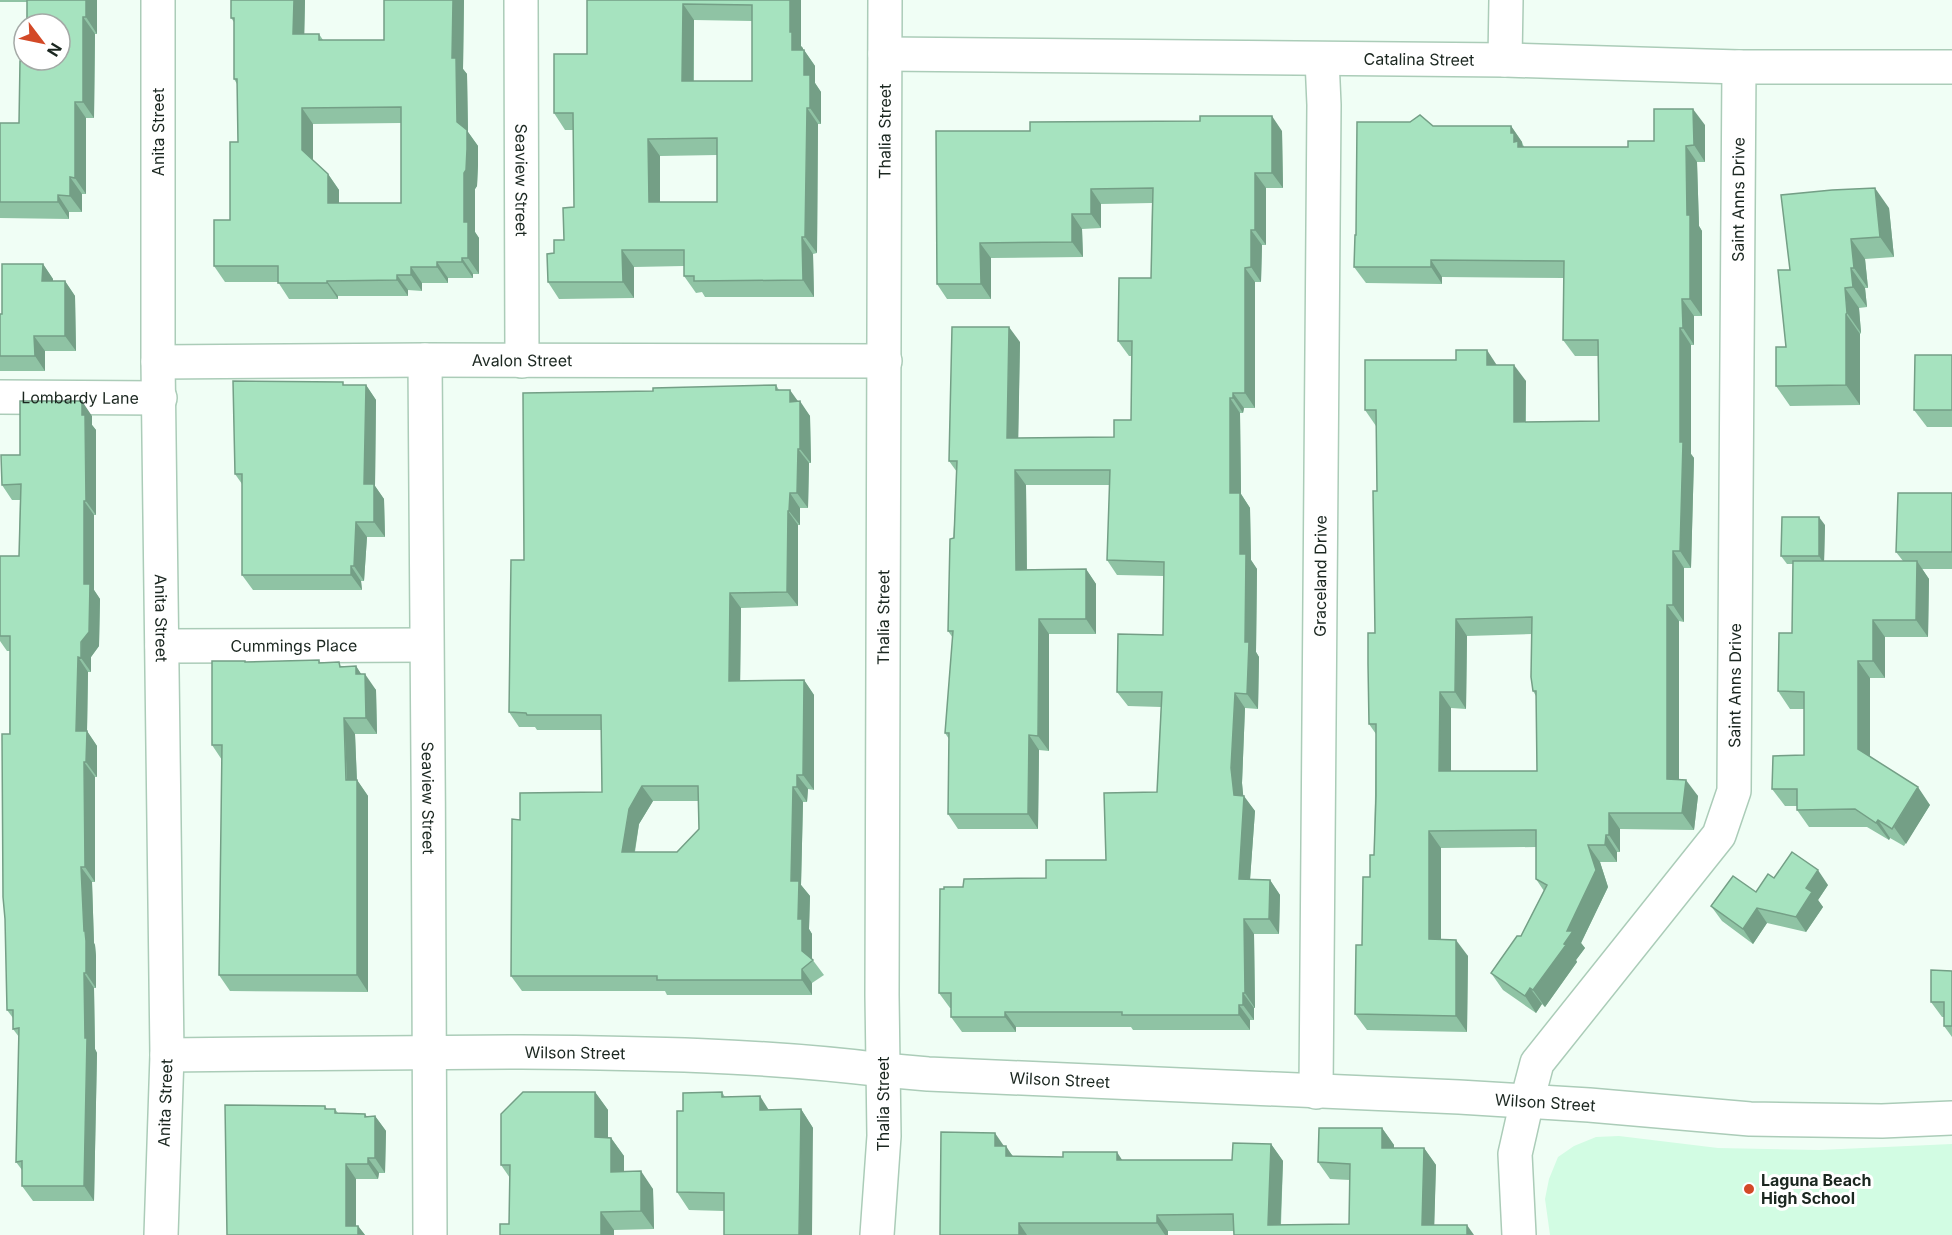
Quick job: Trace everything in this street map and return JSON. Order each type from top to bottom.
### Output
[{"type":"street","name":"Anita Street","points":[[158,0],[158,362],[167,1055],[161,1235]]},
{"type":"street","name":"Seaview Street","points":[[521,0],[522,361]]},
{"type":"street","name":"Thalia Street","points":[[877,1235],[884,1136],[885,0]]},
{"type":"street","points":[[1505,60],[1506,0]]},
{"type":"street","name":"Catalina Street","points":[[885,54],[1505,60],[1739,67],[1952,67]]},
{"type":"street","name":"Graceland Drive","points":[[1316,1092],[1324,105],[1322,59]]},
{"type":"street","name":"Saint Anns Drive","points":[[1519,1235],[1515,1154],[1537,1063],[1719,835],[1734,791],[1739,67]]},
{"type":"street","name":"Seaview Street","points":[[425,360],[431,1052],[430,1235]]},
{"type":"street","name":"Avalon Street","points":[[158,362],[885,361]]},
{"type":"street","name":"Lombardy Lane","points":[[0,397],[160,398]]},
{"type":"street","name":"Cummings Place","points":[[162,646],[426,645]]},
{"type":"street","name":"Wilson Street","points":[[167,1055],[431,1052],[646,1053],[838,1064],[927,1074],[1527,1101],[1750,1119],[1860,1121],[1952,1118]]},
{"type":"shaded area","name":"Laguna Beach High School","points":[[1619,1136],[1718,1148],[1819,1150],[1952,1144],[1952,1235],[1550,1235],[1545,1199],[1549,1179],[1558,1157],[1574,1146],[1596,1137]]},
{"type":"building","points":[[27,0],[86,0],[86,17],[83,17],[83,102],[75,102],[75,178],[70,177],[70,196],[58,195],[58,202],[0,202],[0,123],[19,123],[20,72],[72,72],[72,12],[27,12]]},
{"type":"building","points":[[231,0],[294,0],[293,34],[319,34],[319,40],[384,40],[384,0],[453,0],[452,58],[456,58],[457,122],[467,130],[464,222],[468,222],[468,258],[462,258],[462,262],[437,262],[437,267],[411,267],[411,275],[397,275],[397,280],[327,281],[327,283],[278,283],[278,266],[214,266],[214,220],[230,220],[230,142],[238,142],[237,79],[234,79],[234,18],[231,18]],"holes":[[[401,107],[401,203],[328,203],[328,174],[302,150],[302,108]]]},
{"type":"building","points":[[587,0],[790,0],[792,50],[804,50],[804,75],[810,75],[810,108],[807,108],[805,237],[802,237],[803,280],[694,281],[694,276],[684,276],[684,250],[622,250],[623,282],[548,282],[547,254],[554,253],[554,240],[564,240],[563,208],[574,207],[573,113],[554,113],[554,54],[587,54]],"holes":[[[683,4],[752,5],[752,81],[682,81]],[[717,138],[717,202],[649,202],[648,139]]]},
{"type":"building","points":[[1654,109],[1693,109],[1694,145],[1686,146],[1687,215],[1690,215],[1690,299],[1682,299],[1683,328],[1680,328],[1680,442],[1683,442],[1680,551],[1673,551],[1673,605],[1667,605],[1667,779],[1686,780],[1682,813],[1609,813],[1609,835],[1606,835],[1605,845],[1588,845],[1596,870],[1567,931],[1573,931],[1564,944],[1566,945],[1533,990],[1530,988],[1525,996],[1491,973],[1517,936],[1521,936],[1547,885],[1536,879],[1536,830],[1429,831],[1429,939],[1456,940],[1456,1016],[1355,1014],[1356,945],[1362,945],[1363,877],[1370,877],[1370,855],[1374,855],[1376,796],[1376,724],[1369,724],[1368,633],[1375,633],[1373,491],[1377,491],[1376,410],[1365,410],[1365,360],[1456,360],[1456,350],[1487,350],[1487,365],[1514,365],[1514,422],[1599,421],[1598,340],[1563,340],[1564,261],[1431,260],[1431,267],[1354,267],[1357,122],[1410,122],[1420,115],[1433,126],[1511,126],[1514,142],[1518,141],[1518,147],[1628,147],[1628,141],[1654,141]],"holes":[[[1532,617],[1531,677],[1533,691],[1536,691],[1537,771],[1439,771],[1440,692],[1455,692],[1456,619]]]},
{"type":"building","points":[[1200,116],[1272,116],[1272,173],[1255,173],[1255,230],[1251,230],[1251,267],[1245,268],[1245,393],[1233,393],[1233,398],[1230,398],[1230,493],[1240,493],[1240,554],[1246,554],[1245,642],[1249,642],[1247,694],[1235,693],[1231,768],[1234,795],[1244,796],[1239,879],[1270,880],[1269,919],[1244,919],[1245,993],[1243,993],[1243,1005],[1239,1005],[1239,1015],[1005,1012],[1005,1017],[951,1017],[951,993],[939,993],[940,889],[963,887],[964,879],[1046,878],[1046,860],[1106,860],[1104,793],[1157,792],[1162,692],[1117,692],[1118,634],[1163,635],[1164,562],[1107,560],[1110,470],[1015,470],[1016,570],[1086,569],[1086,619],[1039,619],[1038,736],[1029,735],[1028,814],[948,814],[949,733],[945,733],[953,631],[948,631],[950,539],[954,538],[957,461],[949,461],[952,327],[1009,327],[1007,438],[1114,437],[1114,420],[1131,420],[1132,341],[1118,341],[1119,278],[1151,278],[1153,188],[1091,189],[1091,214],[1072,214],[1072,242],[980,243],[981,284],[937,284],[936,131],[1030,131],[1030,122],[1200,121]]},
{"type":"building","points":[[1875,188],[1880,237],[1851,239],[1853,287],[1845,288],[1846,385],[1776,386],[1776,347],[1786,347],[1778,270],[1790,270],[1781,195]]},
{"type":"building","points":[[2,264],[43,264],[42,281],[65,281],[65,336],[34,336],[35,356],[0,356]]},
{"type":"building","points":[[1915,355],[1952,355],[1952,410],[1914,410]]},
{"type":"building","points":[[233,381],[343,382],[343,385],[366,385],[364,484],[374,484],[374,522],[356,522],[354,566],[351,566],[351,575],[242,575],[242,474],[235,474]]},
{"type":"building","points":[[776,385],[776,390],[790,390],[790,402],[800,401],[797,493],[790,493],[788,511],[787,592],[730,593],[729,681],[804,680],[803,775],[797,775],[797,787],[793,787],[791,881],[799,881],[798,919],[802,919],[802,951],[813,960],[802,969],[802,980],[657,980],[657,976],[511,976],[512,819],[520,820],[520,793],[602,792],[601,715],[527,715],[526,713],[509,712],[511,560],[524,560],[523,393],[653,391],[653,388]],"holes":[[[642,786],[698,786],[699,829],[677,852],[622,852],[629,809]]]},
{"type":"building","points":[[20,401],[82,401],[82,415],[85,415],[84,584],[90,584],[89,632],[81,642],[81,658],[78,657],[76,731],[87,731],[86,762],[84,762],[85,867],[81,867],[86,941],[86,973],[84,973],[85,1038],[87,1038],[84,1186],[22,1186],[22,1161],[16,1162],[19,1028],[13,1029],[13,1010],[7,1010],[3,897],[2,734],[10,734],[10,636],[0,636],[0,556],[19,556],[21,484],[2,485],[1,455],[20,455]]},
{"type":"building","points":[[1898,493],[1952,493],[1952,552],[1896,552]]},
{"type":"building","points":[[1782,517],[1819,517],[1819,556],[1781,556]]},
{"type":"building","points":[[1793,561],[1917,561],[1916,620],[1873,620],[1873,661],[1858,661],[1858,749],[1918,787],[1892,829],[1878,820],[1876,823],[1855,809],[1797,810],[1797,789],[1772,789],[1773,756],[1804,755],[1804,692],[1778,691],[1779,633],[1792,633]]},
{"type":"building","points":[[319,660],[319,663],[339,662],[340,667],[356,666],[356,674],[365,674],[366,718],[344,718],[346,780],[357,780],[357,975],[219,975],[222,745],[212,745],[212,661]]},
{"type":"building","points":[[1792,852],[1818,870],[1806,888],[1812,892],[1796,917],[1757,908],[1743,929],[1711,906],[1733,876],[1756,892],[1768,874],[1774,878]]},
{"type":"building","points":[[1931,970],[1952,971],[1952,1026],[1944,1026],[1944,1002],[1931,1002]]},
{"type":"building","points":[[523,1092],[595,1092],[595,1137],[611,1138],[611,1172],[641,1171],[641,1211],[601,1212],[601,1235],[500,1235],[500,1224],[509,1224],[510,1165],[501,1165],[501,1114]]},
{"type":"building","points":[[722,1092],[722,1097],[760,1096],[760,1110],[801,1109],[799,1235],[724,1235],[724,1193],[677,1192],[677,1111],[683,1111],[683,1093]]},
{"type":"building","points":[[225,1105],[325,1106],[325,1109],[335,1109],[335,1113],[375,1116],[375,1158],[368,1158],[368,1164],[346,1164],[346,1226],[358,1226],[358,1235],[227,1235]]},
{"type":"building","points":[[1319,1128],[1382,1128],[1382,1148],[1424,1148],[1422,1225],[1467,1225],[1467,1235],[1234,1235],[1233,1214],[1157,1215],[1157,1223],[1019,1223],[1019,1235],[940,1235],[941,1132],[995,1133],[995,1146],[1006,1146],[1006,1156],[1063,1157],[1063,1152],[1117,1152],[1117,1160],[1232,1160],[1233,1143],[1271,1144],[1268,1225],[1349,1224],[1350,1164],[1318,1162]]},
{"type":"place","name":"Laguna Beach High School","points":[[1749,1189]]}]
